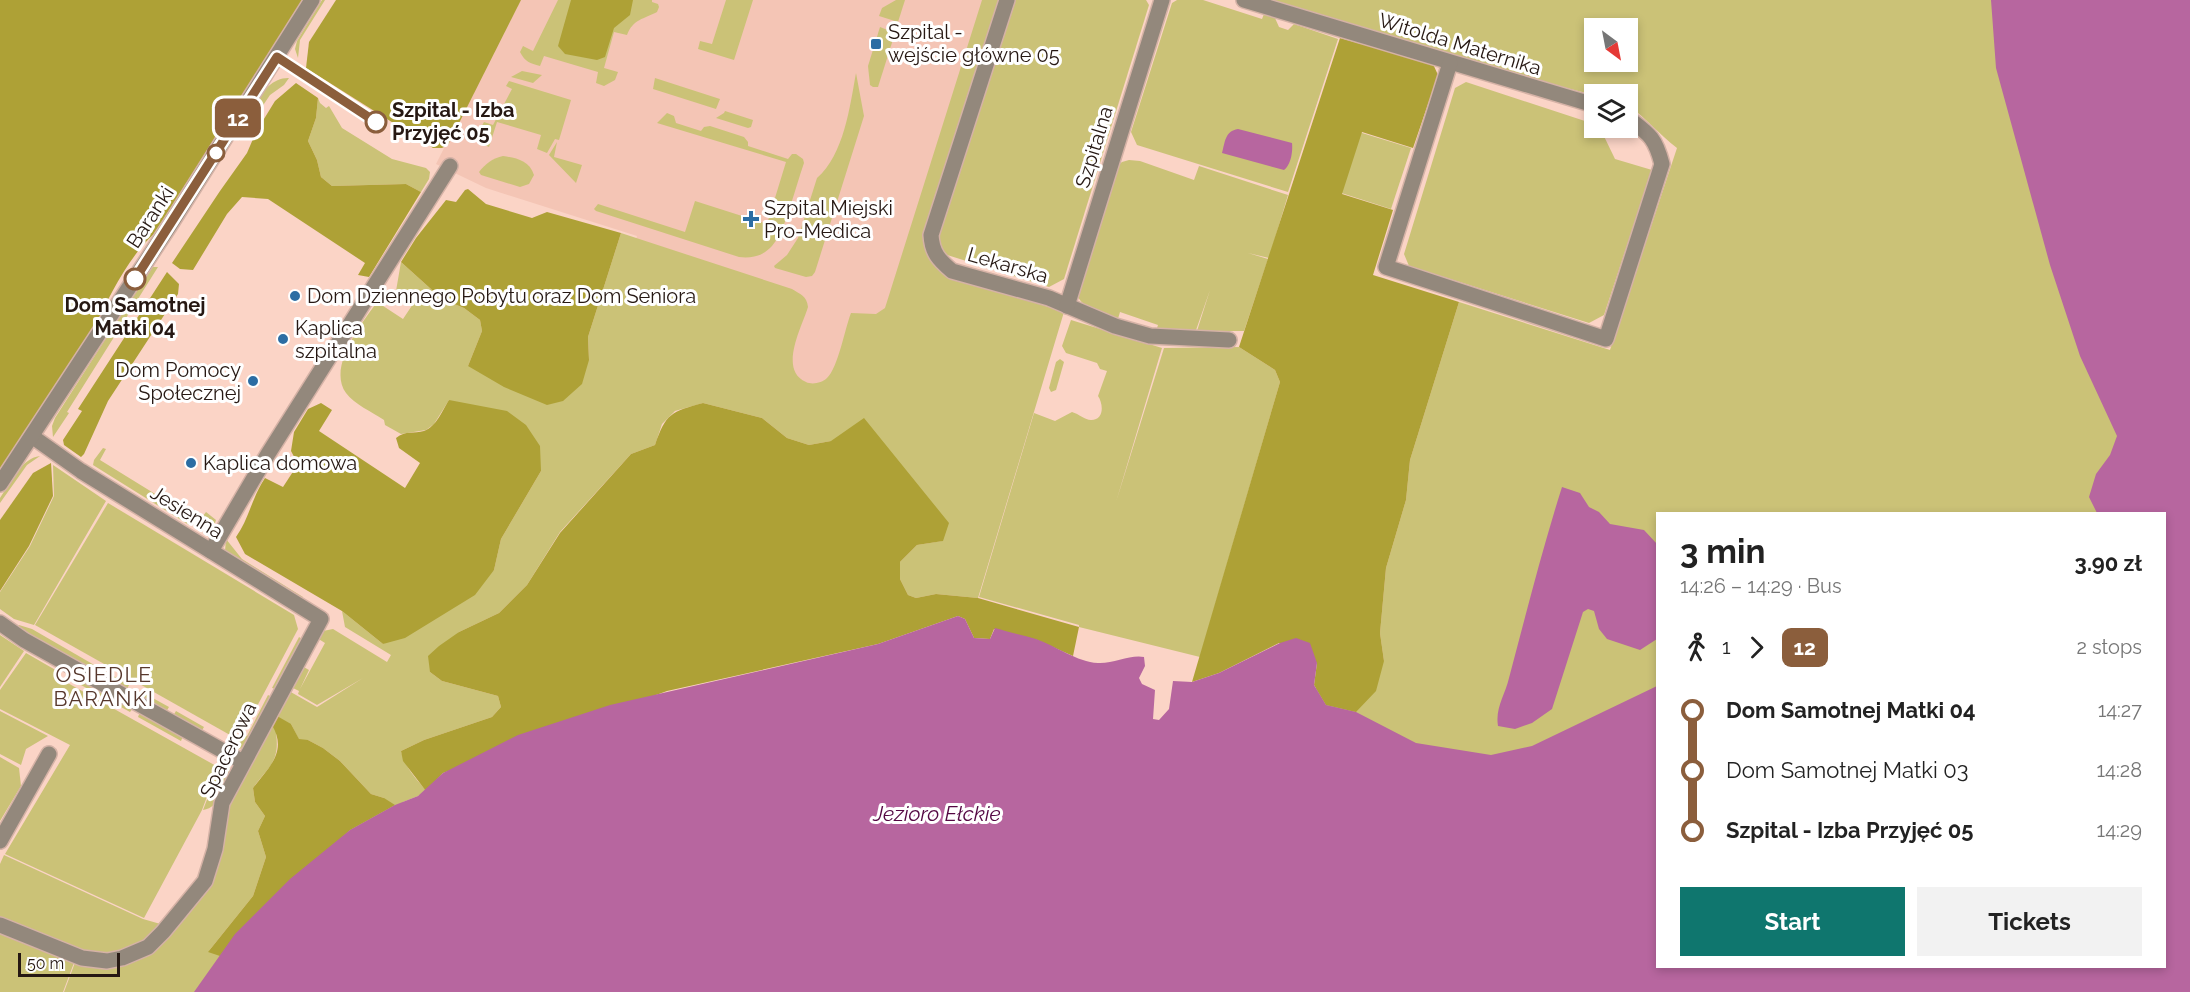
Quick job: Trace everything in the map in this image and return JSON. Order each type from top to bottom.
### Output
[{"type":"street","name":"Baranki","points":[[0,484],[33,437],[312,0]]},
{"type":"street","name":"Lekarska","points":[[1007,0],[931,235],[932,249],[940,261],[952,271],[1048,298],[1115,326],[1150,336],[1172,339],[1228,340]]},
{"type":"street","name":"Szpitalna","points":[[1066,306],[1162,0]]},
{"type":"street","name":"Witolda Maternika","points":[[1244,0],[1584,102]]},
{"type":"street","points":[[1450,63],[1386,267],[1606,339],[1662,164],[1657,145],[1638,126]]},
{"type":"street","points":[[211,551],[268,454],[450,166]]},
{"type":"street","name":"Jesienna","points":[[33,437],[81,471],[321,619]]},
{"type":"street","name":"Spacerowa","points":[[0,925],[82,958],[107,961],[122,958],[148,947],[205,881],[215,849],[222,803],[321,619]]},
{"type":"street","points":[[0,623],[24,640],[243,762]]},
{"type":"street","points":[[0,841],[49,754]]},
{"type":"shaded area","points":[[0,0],[303,0],[154,234],[128,266],[94,329],[0,470]]},
{"type":"shaded area","points":[[322,0],[325,0],[300,40],[298,58],[295,49],[297,41]]},
{"type":"shaded area","points":[[336,0],[521,0],[448,145],[433,148],[306,68],[309,42]]},
{"type":"shaded area","name":"Szpital Miejski Pro-Medica","points":[[519,0],[987,0],[852,432],[600,356],[637,236],[486,188],[436,164]]},
{"type":"shaded area","points":[[558,0],[652,0],[659,7],[657,12],[632,26],[627,35],[614,32],[604,68],[618,72],[615,80],[604,86],[596,83],[598,72],[544,56],[540,66],[528,62],[520,52],[523,46],[533,51]]},
{"type":"shaded area","points":[[571,0],[633,0],[630,15],[614,28],[605,57],[597,60],[565,54],[558,46]]},
{"type":"shaded area","points":[[726,0],[753,0],[734,60],[698,49],[700,41],[712,44]]},
{"type":"shaded area","points":[[896,0],[905,0],[898,22],[879,16],[882,8]]},
{"type":"shaded area","points":[[982,0],[1002,0],[925,243],[934,262],[950,275],[1064,312],[978,598],[936,594],[916,598],[908,595],[900,579],[900,562],[917,545],[942,541],[831,441],[809,445],[787,438],[762,418],[703,403],[675,411],[662,424],[655,445],[631,454],[560,532],[527,585],[499,613],[459,632],[430,672],[442,681],[498,696],[501,707],[492,717],[424,740],[401,751],[414,777],[426,790],[518,735],[418,796],[403,802],[259,992],[64,992],[76,960],[122,963],[197,896],[229,807],[289,691],[317,707],[363,678],[317,705],[291,687],[302,666],[309,670],[300,689],[325,643],[317,638],[323,631],[333,629],[387,662],[391,655],[345,627],[342,611],[383,644],[494,570],[501,539],[541,471],[449,400],[434,424],[426,430],[401,434],[385,425],[384,420],[358,404],[346,393],[341,382],[344,358],[356,333],[377,302],[403,319],[413,304],[396,291],[401,262],[442,299],[464,308],[480,320],[482,331],[468,366],[589,360],[588,337],[621,233],[792,289],[803,296],[808,307],[797,336],[793,358],[798,376],[808,383],[822,381],[831,373],[851,313],[876,314],[885,308]],"holes":[[[291,724],[299,740],[308,740],[323,748],[340,761],[371,794],[384,798],[208,952],[253,896],[266,857],[258,831],[265,816],[255,802],[253,788],[275,757],[276,733]]]},
{"type":"shaded area","points":[[1013,0],[1146,0],[1149,5],[1064,279],[1049,287],[944,254],[936,241]]},
{"type":"shaded area","points":[[1177,0],[1203,0],[1262,19],[1264,14],[1275,18],[1279,27],[1288,30],[1294,24],[1338,39],[1288,192],[1137,145],[1131,132],[1172,3]]},
{"type":"shaded area","points":[[1273,0],[2093,0],[2164,512],[1656,512],[1656,772],[1169,747],[1384,661],[1380,633],[1386,568],[1406,500],[1410,460],[1459,302],[1610,350],[1677,148],[1638,113],[1638,84],[1584,84],[1584,92],[1523,77]]},
{"type":"shaded area","points":[[880,27],[895,33],[878,87],[873,87],[870,85],[868,66]]},
{"type":"shaded area","points":[[1340,38],[1433,64],[1438,75],[1413,148],[1362,132],[1342,194],[1393,210],[1373,275],[1459,302],[1410,460],[1406,500],[1386,568],[1380,633],[1384,661],[1376,691],[1356,712],[1326,705],[1314,685],[1317,663],[1279,643],[1219,673],[1192,682],[1280,382],[1275,370],[1239,347]]},
{"type":"shaded area","points":[[522,71],[542,75],[533,83],[511,77]]},
{"type":"shaded area","points":[[856,73],[864,116],[815,272],[812,276],[806,277],[775,268],[774,266],[787,255],[798,238],[817,178],[834,157],[840,143]]},
{"type":"shaded area","points":[[289,78],[284,85],[270,95],[239,141],[251,112],[263,92],[270,84]]},
{"type":"shaded area","points":[[655,78],[720,99],[716,109],[653,89]]},
{"type":"shaded area","points":[[509,81],[571,100],[559,140],[555,139],[547,153],[537,149],[541,135],[497,122],[489,147],[474,140],[484,122],[493,125],[512,89],[506,86]]},
{"type":"shaded area","points":[[1466,82],[1584,121],[1584,138],[1605,138],[1615,159],[1652,170],[1604,315],[1589,323],[1409,266],[1404,254],[1455,88]]},
{"type":"shaded area","points":[[296,83],[318,98],[316,118],[308,141],[317,160],[321,177],[332,186],[406,184],[421,192],[369,277],[358,275],[365,263],[268,199],[242,197],[227,214],[193,270],[180,269],[172,263],[247,153],[256,132],[275,101]]},
{"type":"shaded area","points":[[318,98],[326,108],[329,106],[342,128],[392,159],[426,168],[430,172],[429,179],[421,192],[406,184],[332,186],[321,177],[317,160],[308,141],[316,118]]},
{"type":"shaded area","points":[[725,111],[753,120],[751,127],[716,118]]},
{"type":"shaded area","points":[[667,113],[674,116],[676,123],[701,131],[704,127],[710,126],[744,137],[748,146],[788,159],[792,154],[796,154],[803,159],[804,163],[783,227],[768,250],[760,255],[739,257],[594,209],[598,204],[685,232],[695,201],[767,224],[786,162],[657,123]]},
{"type":"shaded area","points":[[1349,129],[1411,148],[1391,209],[1329,189]]},
{"type":"shaded area","points":[[557,142],[554,157],[582,165],[576,183],[549,155]]},
{"type":"shaded area","points":[[503,156],[517,159],[529,166],[534,175],[529,184],[520,187],[481,175],[479,172],[487,164]]},
{"type":"shaded area","points":[[1129,160],[1140,161],[1194,180],[1199,166],[1288,195],[1269,258],[1248,253],[1268,259],[1244,331],[1197,331],[1210,290],[1195,333],[1156,331],[1158,325],[1120,312],[1117,322],[1090,309],[1077,296],[1116,167]]},
{"type":"shaded area","points":[[468,189],[486,204],[532,218],[547,212],[621,233],[588,337],[589,360],[582,384],[563,401],[547,405],[504,387],[468,366],[482,331],[480,320],[464,308],[442,299],[401,262],[416,238],[446,200],[456,202]]},
{"type":"shaded area","points":[[153,267],[158,267],[53,437],[52,426],[55,418]]},
{"type":"shaded area","points":[[167,272],[179,284],[178,294],[108,401],[81,457],[64,445],[63,440],[82,411],[78,409]]},
{"type":"shaded area","points":[[1071,320],[1162,348],[1116,502],[1164,348],[1239,347],[1275,370],[1280,382],[1200,657],[1079,627],[1079,625],[979,597],[1034,413],[1055,421],[1072,412],[1091,420],[1099,417],[1102,411],[1098,396],[1107,371],[1100,369],[1097,363],[1066,353],[1062,346]]},
{"type":"shaded area","points":[[1060,359],[1064,362],[1056,390],[1051,392],[1049,388],[1056,362]]},
{"type":"shaded area","points":[[449,400],[507,411],[526,425],[540,446],[541,471],[501,539],[494,570],[475,595],[405,638],[383,644],[342,611],[245,554],[236,537],[265,478],[283,487],[298,464],[291,451],[294,432],[308,409],[321,403],[332,410],[319,431],[405,488],[420,463],[399,448],[396,438],[403,434],[429,429],[439,418]]},
{"type":"shaded area","points":[[703,403],[762,418],[787,438],[809,445],[831,441],[864,418],[949,523],[943,541],[917,545],[900,562],[900,579],[908,595],[916,598],[936,594],[978,598],[1079,627],[1073,656],[1037,640],[994,629],[990,639],[974,638],[965,619],[958,616],[878,644],[667,691],[443,773],[426,791],[403,761],[401,751],[424,740],[492,717],[501,707],[498,696],[442,681],[430,672],[428,656],[459,632],[499,613],[527,585],[560,533],[631,454],[655,445],[663,426],[671,415]]},
{"type":"shaded area","points":[[103,448],[106,449],[100,460],[199,521],[206,512],[216,520],[215,523],[189,525],[93,465]]},
{"type":"shaded area","points":[[40,456],[27,465],[0,503],[0,498],[22,466],[27,461]]},
{"type":"shaded area","points":[[51,463],[53,496],[29,546],[0,591],[0,520],[33,473]]},
{"type":"shaded area","points":[[53,465],[106,501],[34,625],[14,619],[0,609],[0,592],[30,546],[54,496]]},
{"type":"shaded area","points":[[108,503],[294,615],[298,629],[244,731],[230,735],[35,625]]},
{"type":"shaded area","points":[[226,539],[242,559],[303,597],[301,599],[231,556],[225,551]]},
{"type":"shaded area","points":[[19,625],[32,629],[96,666],[93,671],[18,627]]},
{"type":"shaded area","points":[[0,635],[24,651],[0,687]]},
{"type":"shaded area","points":[[299,637],[302,639],[276,689],[272,688]]},
{"type":"shaded area","points":[[26,653],[59,672],[57,677],[218,767],[202,810],[144,918],[5,854],[70,745],[0,709],[0,690]]},
{"type":"shaded area","points":[[105,671],[129,685],[127,689],[102,676]]},
{"type":"shaded area","points":[[83,680],[133,708],[130,712],[81,685]]},
{"type":"shaded area","points":[[140,691],[169,707],[166,712],[138,696]]},
{"type":"shaded area","points":[[268,695],[272,697],[245,745],[240,749],[229,747],[233,740],[247,736]]},
{"type":"shaded area","points":[[0,711],[48,736],[26,749],[21,765],[0,754]]},
{"type":"shaded area","points":[[176,711],[204,727],[201,732],[173,716]]},
{"type":"shaded area","points":[[140,712],[183,736],[181,741],[138,717]]},
{"type":"shaded area","points":[[277,716],[291,724],[299,739],[308,740],[323,748],[340,761],[371,794],[395,805],[350,830],[236,934],[220,956],[208,952],[253,896],[266,857],[258,831],[265,816],[255,802],[253,788],[270,766],[277,752],[278,743],[272,725]]},
{"type":"shaded area","points":[[0,757],[19,768],[21,786],[0,821]]},
{"type":"shaded area","points":[[222,758],[230,767],[226,787],[214,805],[203,810],[216,776],[219,777],[224,765]]},
{"type":"shaded area","points":[[4,855],[143,919],[164,925],[138,947],[101,956],[79,952],[0,917],[0,864]]},
{"type":"shaded area","points":[[0,931],[75,960],[63,992],[0,992]]},
{"type":"water","name":"Jezioro Ełckie","points":[[1991,0],[2190,0],[2190,992],[194,992],[235,934],[290,879],[350,830],[395,805],[418,796],[443,773],[518,735],[610,705],[878,644],[958,616],[965,619],[974,638],[990,639],[995,628],[1036,639],[1090,662],[1104,663],[1144,657],[1145,666],[1139,678],[1142,684],[1155,690],[1153,719],[1159,720],[1169,709],[1173,681],[1192,682],[1219,673],[1280,643],[1296,638],[1310,643],[1317,663],[1314,685],[1326,705],[1356,712],[1416,743],[1491,755],[1532,746],[1656,686],[1656,968],[2166,968],[2166,512],[2096,512],[2089,497],[2096,474],[2110,455],[2117,436],[2080,356],[2050,265],[1996,68]]},
{"type":"water","points":[[1238,129],[1292,143],[1291,158],[1286,168],[1284,170],[1222,153],[1230,132]]},
{"type":"water","points":[[1562,487],[1580,493],[1589,507],[1599,512],[1610,524],[1644,530],[1656,543],[1656,640],[1640,650],[1607,639],[1599,629],[1594,611],[1588,609],[1583,612],[1552,709],[1532,723],[1515,729],[1498,726],[1499,707]]},
{"type":"bus line","name":"12","points":[[135,279],[277,57],[376,122]]},
{"type":"place","name":"Szpital - wejście główne 05","points":[[876,44]]},
{"type":"place","name":"Szpital - Izba Przyjęć 05","points":[[376,122]]},
{"type":"place","name":"Szpital Miejski Pro-Medica","points":[[751,219]]},
{"type":"place","name":"Dom Samotnej Matki 04","points":[[135,279]]},
{"type":"place","name":"Dom Dziennego Pobytu oraz Dom Seniora","points":[[295,296]]},
{"type":"place","name":"Kaplica szpitalna","points":[[283,339]]},
{"type":"place","name":"Dom Pomocy Społecznej","points":[[253,381]]},
{"type":"place","name":"Kaplica domowa","points":[[191,463]]},
{"type":"district","name":"OSIEDLE BARANKI","points":[[104,686]]}]
